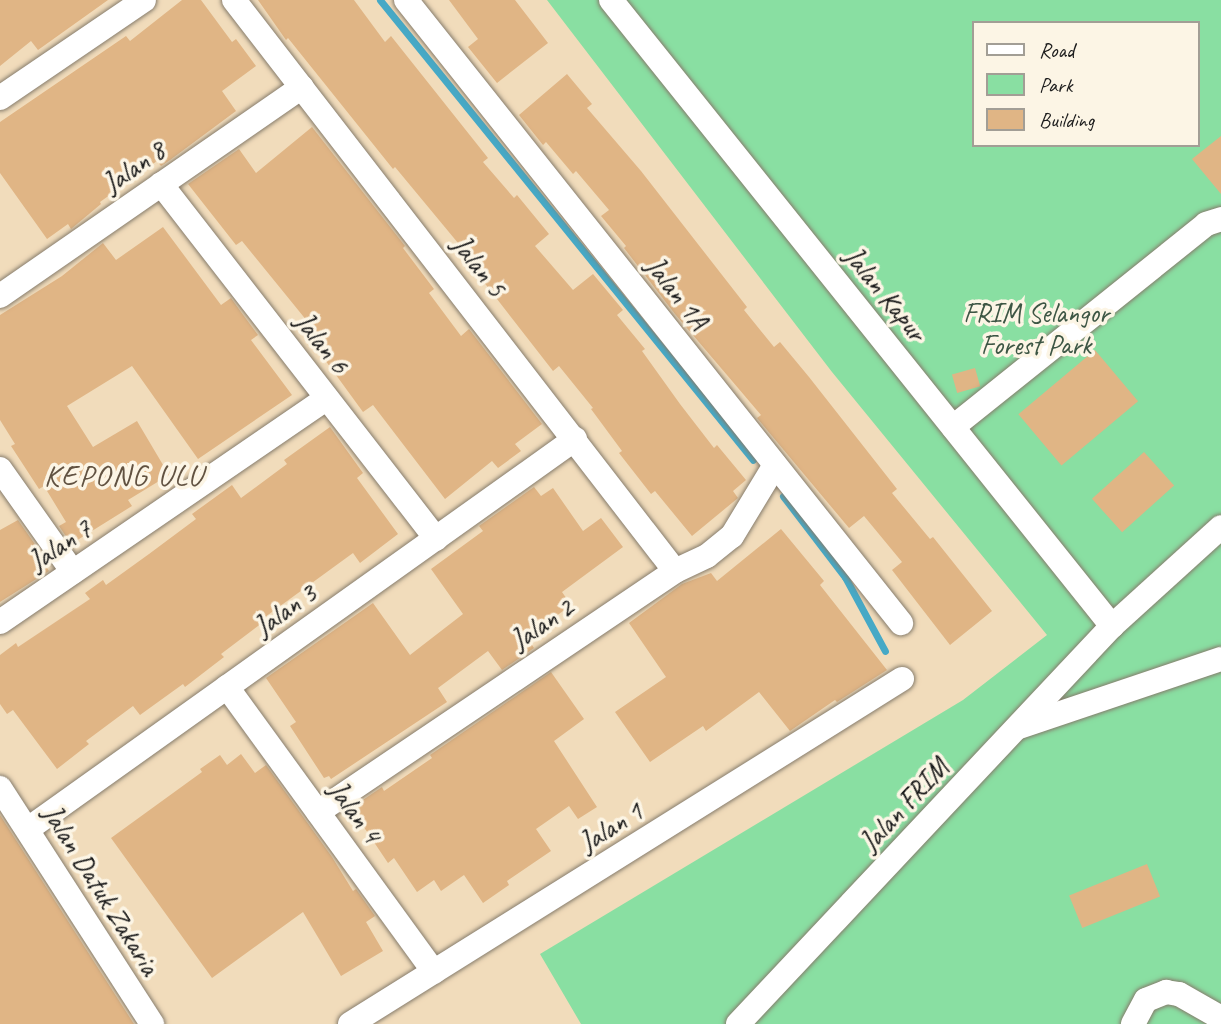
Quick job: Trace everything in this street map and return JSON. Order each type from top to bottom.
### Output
[{"type":"street","points":[[0,99],[144,0]]},
{"type":"street","name":"Jalan 5","points":[[234,0],[675,570]]},
{"type":"street","name":"Jalan 1A","points":[[406,0],[901,623]]},
{"type":"street","name":"Jalan Kapur","points":[[611,0],[1112,626]]},
{"type":"street","name":"Jalan 8","points":[[0,296],[302,87]]},
{"type":"street","name":"Jalan 6","points":[[161,184],[436,539]]},
{"type":"street","points":[[953,427],[1206,224],[1221,219]]},
{"type":"street","name":"Jalan 7","points":[[0,622],[327,398]]},
{"type":"street","name":"Jalan 3","points":[[28,829],[575,439]]},
{"type":"street","name":"Jalan 2","points":[[317,812],[675,570],[707,556],[732,536],[775,465]]},
{"type":"street","points":[[0,469],[73,572]]},
{"type":"street","name":"Jalan FRIM","points":[[738,1024],[1112,626],[1221,527]]},
{"type":"street","points":[[1017,727],[1221,659]]},
{"type":"street","name":"Jalan 1","points":[[350,1024],[902,679]]},
{"type":"street","name":"Jalan 4","points":[[227,687],[434,972]]},
{"type":"street","name":"Jalan Datuk Zakaria","points":[[0,788],[152,1024]]},
{"type":"street","points":[[1133,1024],[1146,1000],[1166,992],[1179,995],[1221,1018]]},
{"type":"green space","name":"FRIM Selangor Forest Park","points":[[547,0],[1221,0],[1221,1024],[581,1024],[540,954],[963,700],[1047,635],[832,372]]},
{"type":"building","points":[[0,0],[108,0],[38,50],[31,41],[0,66]]},
{"type":"building","points":[[182,0],[201,0],[232,42],[236,39],[256,66],[222,91],[236,111],[161,166],[157,161],[100,202],[101,204],[71,229],[68,224],[47,239],[0,173],[0,122],[126,36],[130,41]]},
{"type":"building","points":[[258,0],[354,0],[385,42],[391,36],[488,158],[483,162],[514,198],[517,195],[549,234],[535,246],[573,290],[593,274],[623,310],[617,315],[645,349],[642,351],[680,404],[714,448],[717,445],[746,480],[733,491],[738,498],[692,536],[655,491],[651,494],[619,453],[622,451],[591,409],[593,408],[559,366],[553,371],[455,245],[458,243],[395,167],[393,169],[288,38],[286,40]]},
{"type":"building","points":[[449,0],[515,0],[548,43],[497,83],[468,47],[478,39]]},
{"type":"building","points":[[567,74],[592,104],[587,108],[641,171],[747,307],[744,310],[774,347],[780,342],[809,377],[897,489],[892,493],[930,539],[933,537],[992,611],[950,645],[892,570],[902,562],[864,516],[849,528],[757,418],[761,415],[675,314],[624,248],[626,246],[601,216],[609,210],[576,171],[573,174],[546,142],[543,145],[519,115]]},
{"type":"building","points":[[312,127],[405,246],[403,248],[434,289],[429,293],[461,336],[469,329],[542,424],[515,444],[521,451],[498,468],[492,461],[445,499],[373,405],[363,412],[309,338],[316,332],[242,241],[236,245],[188,184],[239,149],[256,173]]},
{"type":"building","points":[[1221,136],[1221,194],[1192,159]]},
{"type":"building","points":[[163,227],[221,305],[231,298],[258,335],[251,340],[292,395],[198,459],[132,366],[67,406],[93,447],[137,421],[169,475],[128,500],[132,506],[71,544],[59,526],[66,522],[44,486],[39,489],[11,446],[15,444],[0,420],[0,315],[62,276],[103,243],[116,260]]},
{"type":"building","points":[[1095,350],[1138,401],[1061,466],[1018,414]]},
{"type":"building","points":[[975,368],[980,386],[957,393],[952,375]]},
{"type":"building","points":[[330,427],[363,473],[357,478],[398,534],[360,563],[353,553],[261,620],[262,623],[221,654],[224,657],[185,687],[183,684],[140,715],[133,706],[86,741],[89,744],[57,769],[13,710],[7,714],[0,704],[0,655],[16,643],[18,647],[90,599],[85,593],[103,580],[106,585],[149,554],[196,519],[192,514],[232,485],[241,498],[287,464],[284,460]]},
{"type":"building","points":[[1144,452],[1174,485],[1122,532],[1092,499]]},
{"type":"building","points":[[534,487],[541,496],[553,488],[583,531],[601,518],[623,547],[562,592],[571,605],[527,638],[534,648],[502,670],[488,651],[438,688],[447,702],[331,779],[329,776],[324,778],[290,726],[296,722],[266,678],[373,603],[410,655],[463,614],[431,569],[483,531],[479,526]]},
{"type":"building","points":[[18,520],[46,560],[43,562],[49,571],[0,602],[0,530]]},
{"type":"building","points":[[781,529],[824,581],[820,585],[887,670],[837,702],[835,700],[790,731],[759,692],[706,731],[703,726],[650,762],[615,712],[666,677],[629,623],[682,584],[711,573],[717,581]]},
{"type":"building","points":[[551,672],[584,719],[554,741],[597,807],[578,819],[569,806],[536,829],[551,851],[507,881],[509,885],[483,903],[464,875],[441,891],[434,880],[417,892],[394,858],[388,863],[351,808],[382,787],[384,791],[432,758],[430,755]]},
{"type":"building","points":[[241,754],[255,773],[266,765],[353,891],[356,889],[375,916],[366,922],[383,951],[341,976],[303,912],[212,978],[111,838],[202,772],[200,769],[220,755],[227,765]]},
{"type":"building","points":[[0,815],[134,1024],[0,1024]]},
{"type":"building","points":[[1147,864],[1160,896],[1082,928],[1069,895]]},
{"type":"waterway","points":[[380,0],[753,460]]},
{"type":"waterway","points":[[783,496],[845,577],[885,651]]},
{"type":"district","name":"KEPONG ULU","points":[[124,475]]}]
